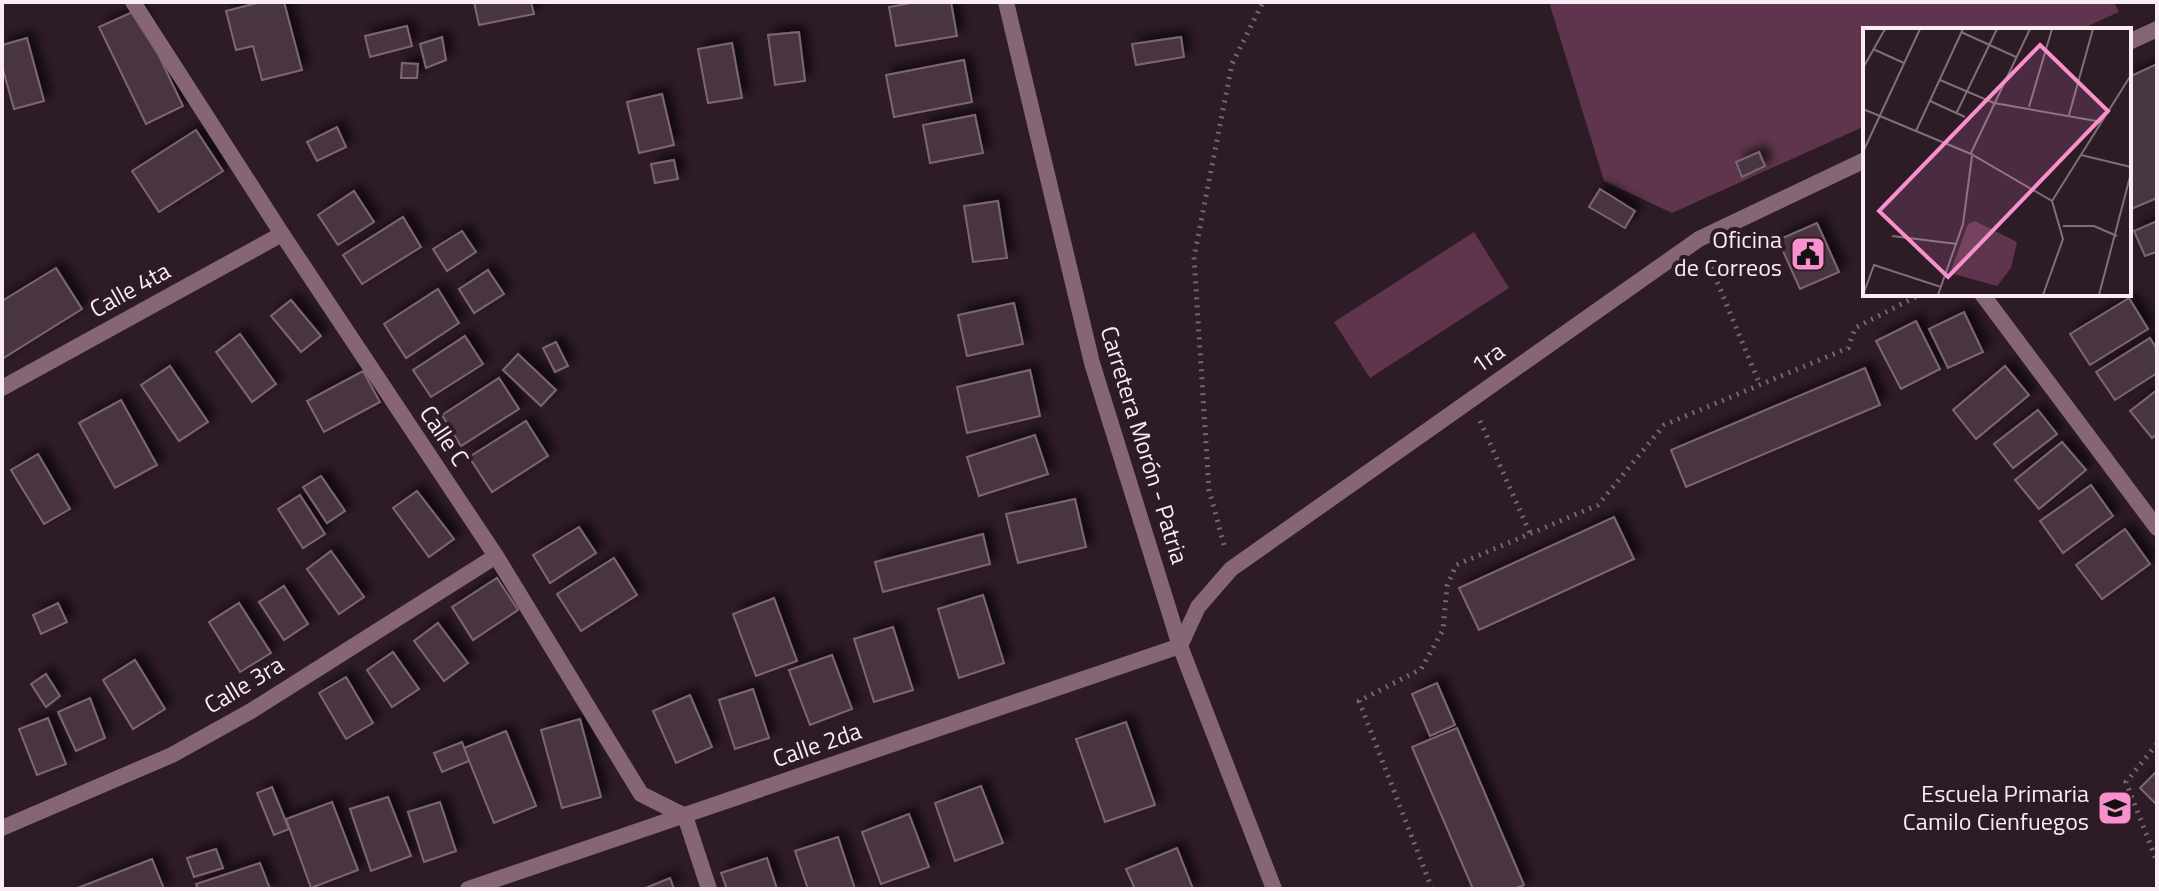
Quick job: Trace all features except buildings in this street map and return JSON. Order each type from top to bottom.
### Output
[{"type":"street","name":"Calle C","points":[[133,2],[282,234],[496,556],[641,794],[685,816]]},
{"type":"street","name":"Carretera Morón - Patria","points":[[1006,2],[1092,363],[1180,646],[1274,889]]},
{"type":"street","points":[[2131,41],[2157,29]]},
{"type":"street","name":"1ra","points":[[1180,646],[1198,607],[1231,569],[1699,239],[1863,161]]},
{"type":"street","name":"Calle 4ta","points":[[2,388],[282,234]]},
{"type":"street","points":[[1983,296],[2157,528]]},
{"type":"street","name":"Calle 3ra","points":[[2,828],[172,755],[251,711],[496,556]]},
{"type":"street","name":"Calle 2da","points":[[468,889],[1180,646]]},
{"type":"street","points":[[685,816],[709,889]]},
{"type":"path","points":[[1231,569],[1209,490],[1194,257],[1232,64],[1263,2]]},
{"type":"path","points":[[1699,239],[1760,385]]},
{"type":"path","points":[[1432,889],[1359,701],[1421,669],[1443,630],[1447,586],[1456,565],[1598,505],[1664,425],[1848,348],[1855,328],[1917,296]]},
{"type":"path","points":[[1470,400],[1530,533]]},
{"type":"path","points":[[2157,744],[2126,782],[2157,862]]},
{"type":"shaded area","points":[[1549,2],[2114,2],[2119,12],[2083,28],[1863,28],[1863,127],[1672,213],[1604,181]]},
{"type":"shaded area","points":[[1474,232],[1509,288],[1370,378],[1334,322]]},
{"type":"place","name":"Oficina de Correos","points":[[1808,254]]},
{"type":"place","name":"Escuela Primaria Camilo Cienfuegos","points":[[2115,808]]}]
